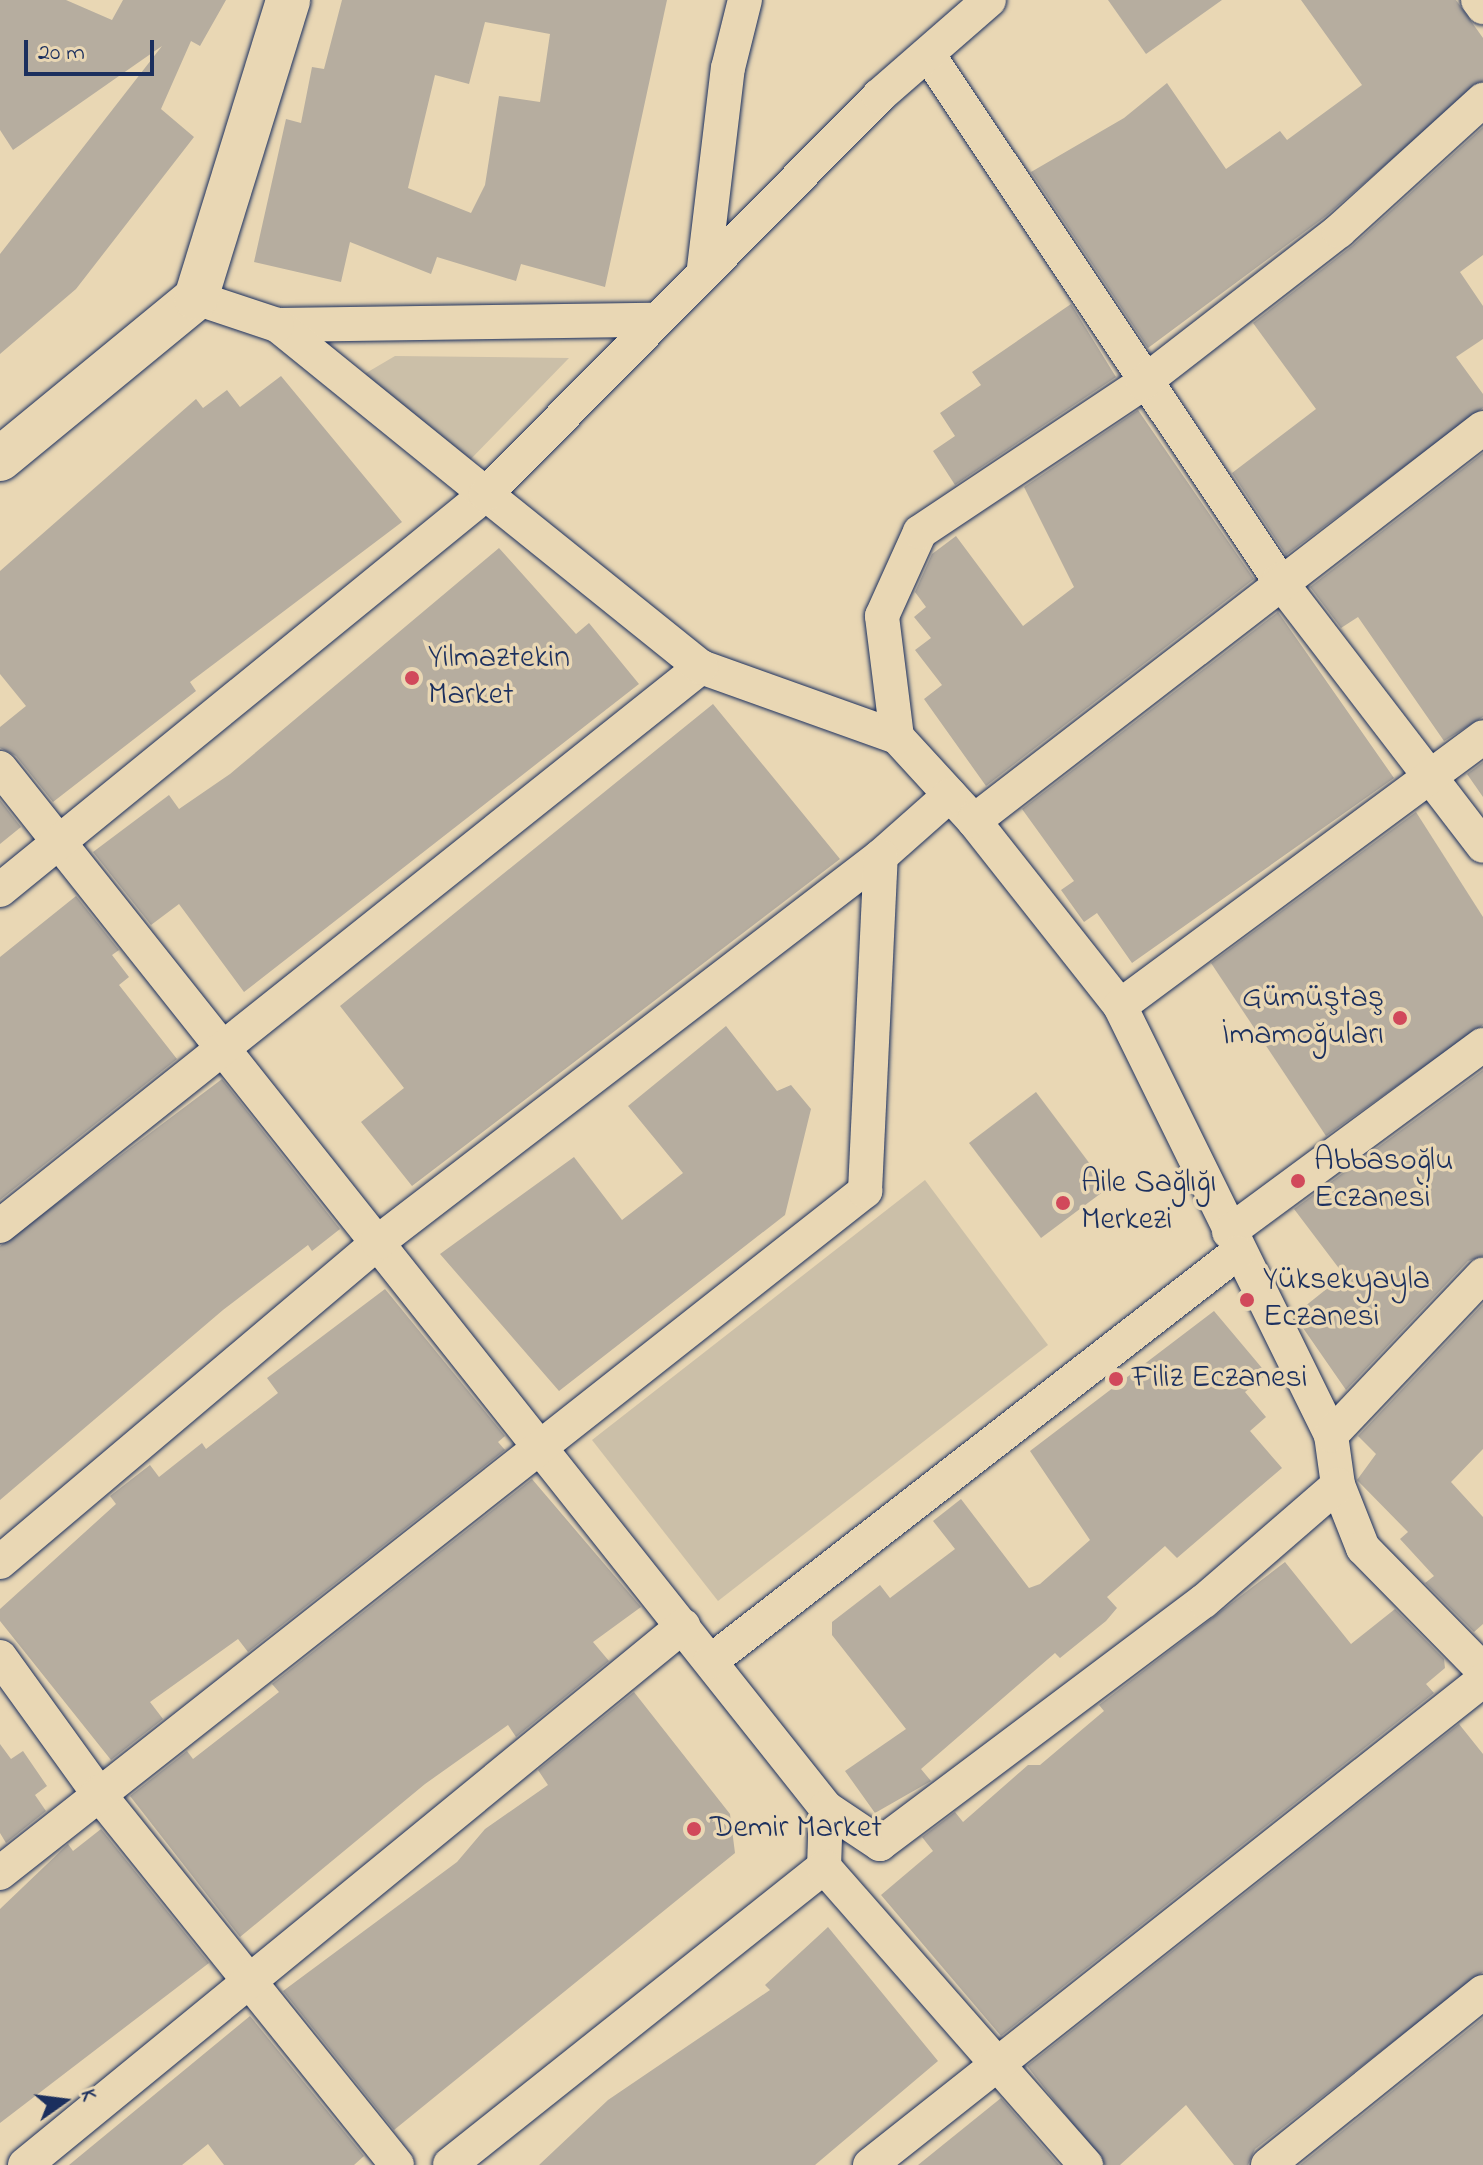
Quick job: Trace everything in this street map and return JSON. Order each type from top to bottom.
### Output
[{"type":"street","points":[[0,459],[196,298],[288,0]]},
{"type":"street","points":[[704,268],[728,68],[745,0]]},
{"type":"street","points":[[0,890],[486,494],[704,268],[928,54],[989,0]]},
{"type":"street","points":[[1478,0],[1483,7]]},
{"type":"street","points":[[928,54],[1143,383],[1279,580],[1483,846]]},
{"type":"street","points":[[897,737],[882,616],[920,532],[1143,383],[1339,231],[1483,100]]},
{"type":"street","points":[[196,298],[277,325],[654,320]]},
{"type":"street","points":[[277,325],[701,667],[897,737],[974,821],[1120,1006],[1233,1242],[1331,1435],[1338,1485],[1363,1548],[1480,1663],[997,2064],[870,2165]]},
{"type":"street","points":[[974,821],[1279,580],[1483,428]]},
{"type":"street","points":[[0,1226],[219,1047],[701,667]]},
{"type":"street","points":[[1120,1006],[1483,737]]},
{"type":"street","points":[[0,768],[219,1047],[542,1443],[826,1808],[880,1844],[1204,1601],[1338,1485]]},
{"type":"street","points":[[0,1562],[378,1242],[881,856],[950,795]]},
{"type":"street","points":[[0,1873],[865,1191],[881,856]]},
{"type":"street","points":[[711,1661],[1483,1045]]},
{"type":"street","points":[[1331,1435],[1483,1275]]},
{"type":"street","points":[[25,2165],[683,1626]]},
{"type":"street","points":[[0,1657],[98,1793],[397,2165]]},
{"type":"street","points":[[826,1808],[824,1867],[1086,2165]]},
{"type":"street","points":[[450,2165],[824,1867]]},
{"type":"street","points":[[1268,2165],[1483,1992]]},
{"type":"shaded area","points":[[395,356],[569,358],[467,463],[361,376]]},
{"type":"shaded area","points":[[925,1180],[1048,1345],[718,1601],[592,1440]]},
{"type":"building","points":[[0,0],[66,0],[112,20],[123,0],[226,0],[200,46],[191,41],[161,109],[194,137],[76,289],[0,354],[0,254],[162,46],[13,150],[0,130]]},
{"type":"building","points":[[342,0],[667,0],[605,287],[521,264],[516,281],[437,257],[431,274],[350,242],[341,282],[254,262],[286,119],[301,123],[312,67],[324,69]],"holes":[[[485,22],[550,34],[540,102],[499,96],[485,185],[471,213],[408,188],[435,75],[469,84]]]},
{"type":"building","points":[[1108,0],[1222,0],[1146,54]]},
{"type":"building","points":[[1301,0],[1456,0],[1483,38],[1483,81],[1326,216],[1148,348],[1031,172],[1124,118],[1167,83],[1226,169],[1280,131],[1287,140],[1362,85]]},
{"type":"building","points":[[1483,127],[1483,255],[1460,272],[1483,306],[1483,339],[1456,357],[1483,394],[1483,408],[1286,555],[1232,473],[1316,409],[1253,323],[1352,246]]},
{"type":"building","points":[[1071,304],[1116,377],[955,485],[933,451],[955,436],[940,413],[981,385],[972,372]]},
{"type":"building","points":[[281,376],[402,522],[190,682],[196,691],[53,802],[16,756],[0,748],[0,727],[26,706],[0,674],[0,571],[196,399],[203,408],[227,390],[240,407]]},
{"type":"building","points":[[1138,410],[1254,579],[986,786],[924,699],[942,685],[915,650],[931,638],[914,617],[926,607],[915,592],[932,554],[956,536],[1023,626],[1074,587],[1024,487]]},
{"type":"building","points":[[1483,453],[1483,717],[1444,741],[1358,617],[1341,628],[1310,587]]},
{"type":"building","points":[[499,548],[576,634],[589,623],[639,684],[244,992],[179,904],[151,925],[93,852],[169,795],[179,809],[230,774]]},
{"type":"building","points":[[1278,612],[1394,778],[1132,963],[1097,913],[1084,922],[1061,890],[1074,881],[1022,809]]},
{"type":"building","points":[[713,704],[840,859],[412,1186],[361,1122],[404,1088],[340,1006]]},
{"type":"building","points":[[1483,762],[1483,797],[1467,774]]},
{"type":"building","points":[[0,800],[21,827],[0,844]]},
{"type":"building","points":[[1416,812],[1483,917],[1483,1025],[1326,1136],[1211,963]]},
{"type":"building","points":[[76,896],[119,950],[112,955],[129,977],[119,985],[177,1059],[0,1200],[0,957]]},
{"type":"building","points":[[726,1026],[777,1091],[791,1085],[811,1109],[785,1215],[559,1391],[440,1254],[574,1157],[622,1220],[683,1173],[628,1106]]},
{"type":"building","points":[[1483,1070],[1483,1256],[1468,1261],[1346,1390],[1294,1315],[1344,1275],[1294,1209]]},
{"type":"building","points":[[222,1079],[340,1229],[312,1251],[308,1245],[223,1310],[0,1500],[0,1246]]},
{"type":"building","points":[[1036,1092],[1108,1188],[1041,1238],[969,1143]]},
{"type":"building","points":[[385,1289],[505,1436],[498,1442],[505,1450],[248,1652],[238,1639],[150,1702],[163,1719],[111,1760],[0,1621],[0,1609],[116,1504],[110,1496],[150,1465],[159,1477],[202,1443],[206,1449],[278,1393],[267,1378]]},
{"type":"building","points":[[1483,1304],[1483,1449],[1451,1482],[1483,1517],[1483,1624],[1474,1632],[1425,1583],[1434,1576],[1400,1539],[1408,1532],[1357,1480],[1376,1454],[1358,1436]]},
{"type":"building","points":[[1214,1311],[1267,1374],[1245,1392],[1266,1417],[1250,1431],[1282,1468],[1177,1558],[1165,1546],[1107,1597],[1117,1608],[1106,1621],[1060,1658],[1055,1653],[921,1769],[931,1781],[875,1813],[845,1771],[906,1729],[832,1635],[832,1622],[880,1585],[890,1598],[955,1549],[933,1521],[961,1499],[1029,1588],[1040,1584],[1090,1540],[1030,1451]]},
{"type":"building","points":[[532,1479],[641,1607],[593,1642],[609,1661],[516,1737],[508,1725],[425,1784],[240,1937],[130,1796],[187,1751],[193,1759],[279,1692],[272,1684]]},
{"type":"building","points":[[1285,1562],[1351,1644],[1395,1609],[1444,1659],[1445,1668],[1426,1684],[1434,1693],[1001,2036],[881,1895],[933,1851],[922,1837],[955,1812],[963,1822],[1028,1765],[1040,1765],[1104,1711],[1099,1705]]},
{"type":"building","points":[[634,1692],[730,1814],[735,1853],[394,2130],[283,1991],[457,1862],[485,1829],[548,1785],[538,1770]]},
{"type":"building","points":[[1459,1724],[1483,1754],[1483,1972],[1255,2149],[1248,2165],[1234,2165],[1186,2105],[1120,2165],[1105,2165],[1027,2066]]},
{"type":"building","points":[[0,1744],[11,1759],[23,1751],[47,1786],[35,1795],[46,1811],[6,1843],[0,1833]]},
{"type":"building","points":[[101,1829],[209,1963],[0,2123],[0,1909],[68,1844],[73,1851]]},
{"type":"building","points":[[828,1927],[938,2061],[815,2165],[539,2165],[608,2100],[770,1990],[765,1985]]},
{"type":"building","points":[[250,2016],[364,2156],[354,2165],[224,2165],[208,2144],[182,2165],[69,2165]]},
{"type":"building","points":[[1483,2018],[1483,2165],[1300,2165]]},
{"type":"building","points":[[1001,2098],[1059,2165],[918,2165]]},
{"type":"place","name":"Yilmaztekin Market","points":[[412,678]]},
{"type":"place","name":"Gümüştaş İmamoğuları","points":[[1400,1018]]},
{"type":"place","name":"Abbasoğlu Eczanesi","points":[[1298,1181]]},
{"type":"place","name":"Aile Sağlığı Merkezi","points":[[1063,1203]]},
{"type":"place","name":"Yüksekyayla Eczanesi","points":[[1247,1300]]},
{"type":"place","name":"Filiz Eczanesi","points":[[1116,1379]]},
{"type":"place","name":"Demir Market","points":[[694,1829]]}]
